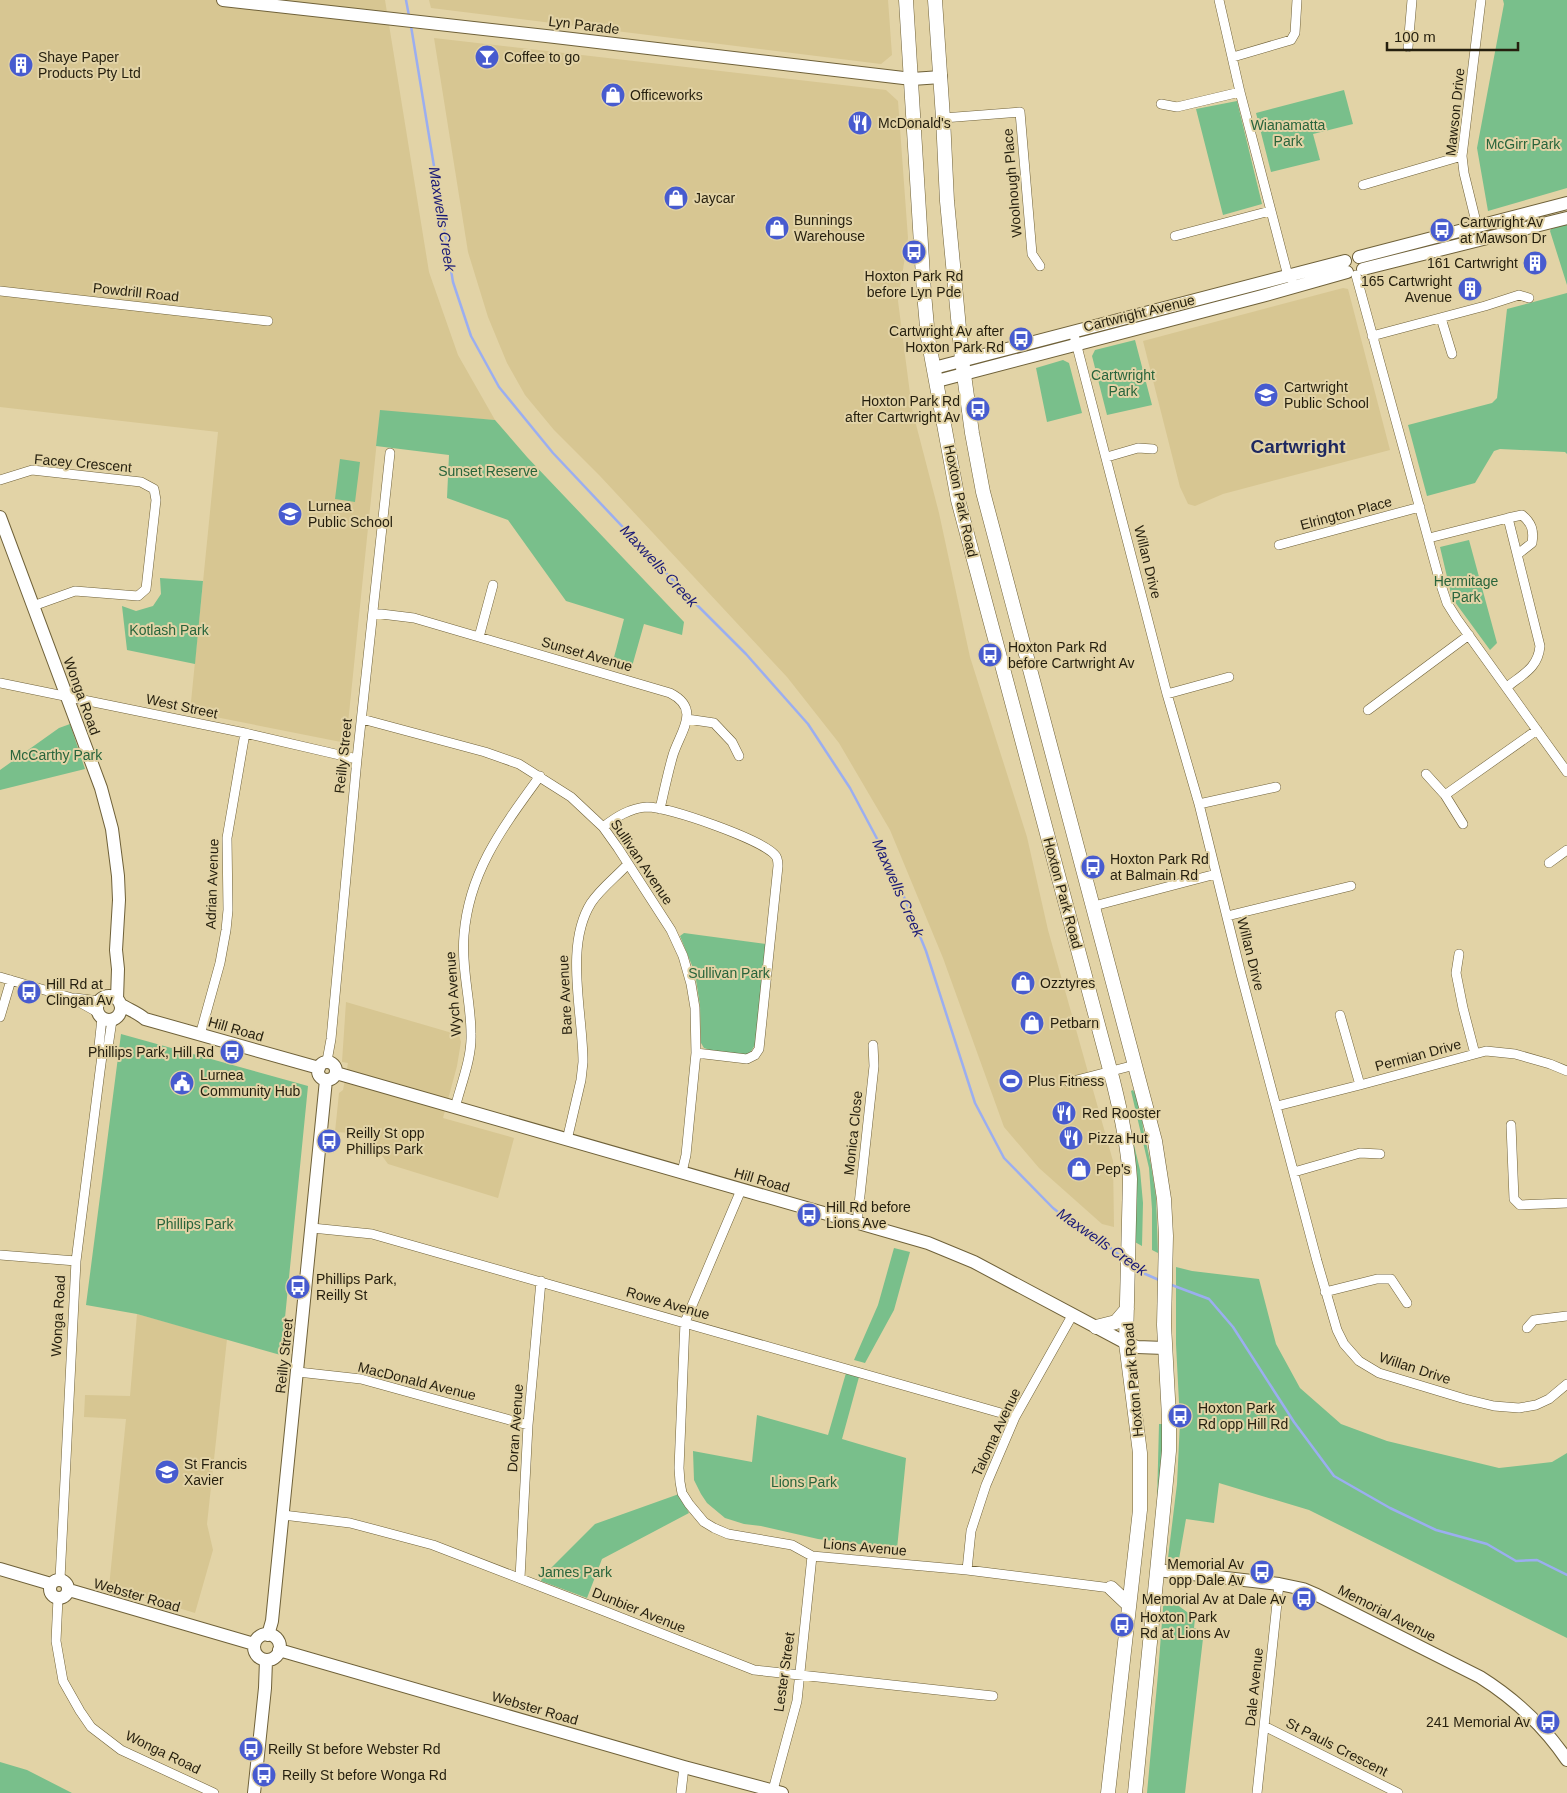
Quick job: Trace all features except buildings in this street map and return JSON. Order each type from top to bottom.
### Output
[{"type":"main road","name":"Hoxton Park Road","points":[[906,0],[921,258],[928,338],[958,500],[1123,1121],[1128,1156],[1130,1179],[1126,1343],[1141,1468],[1140,1510],[1108,1793]]},
{"type":"main road","name":"Hoxton Park Road","points":[[935,0],[941,77],[946,201],[963,367],[972,433],[984,492],[1094,906],[1155,1141],[1161,1172],[1166,1257],[1164,1308],[1169,1451],[1135,1793]]},
{"type":"main road","points":[[1096,1327],[1116,1322],[1127,1309]]},
{"type":"main road","points":[[1111,1588],[1129,1604]]},
{"type":"street","name":"Lyn Parade","points":[[223,0],[912,79],[941,77]]},
{"type":"street","points":[[1219,0],[1240,92],[1288,276],[1294,280],[1310,279],[1316,281]]},
{"type":"street","points":[[1233,56],[1291,40],[1295,32],[1297,0]]},
{"type":"street","points":[[1408,47],[1412,0]]},
{"type":"street","name":"Mawson Drive","points":[[1477,226],[1464,173],[1462,156],[1481,0]]},
{"type":"street","points":[[1161,104],[1177,107],[1240,92]]},
{"type":"street","name":"Woolnough Place","points":[[943,118],[1020,112],[1032,254],[1040,266]]},
{"type":"street","points":[[1363,185],[1462,156]]},
{"type":"street","points":[[1567,202],[1359,256],[1351,255],[1353,269],[1440,582],[1448,602],[1468,636],[1507,687],[1567,772]]},
{"type":"street","points":[[1175,236],[1270,211]]},
{"type":"street","name":"Cartwright Avenue","points":[[1135,323],[1288,276],[1353,269],[1462,246],[1502,234],[1562,220]]},
{"type":"street","points":[[1477,226],[1484,230],[1502,234]]},
{"type":"street","points":[[1462,246],[1477,226]]},
{"type":"street","name":"Cartwright Avenue","points":[[935,374],[1135,323],[1316,281],[1353,269]]},
{"type":"street","name":"Powdrill Road","points":[[0,291],[268,321]]},
{"type":"street","points":[[1372,336],[1519,295],[1530,298]]},
{"type":"street","points":[[1442,318],[1452,354]]},
{"type":"street","name":"Willan Drive","points":[[1075,338],[1167,694],[1199,804],[1325,1292],[1337,1330],[1344,1344],[1359,1360],[1379,1373],[1465,1399],[1506,1408],[1520,1408],[1536,1405],[1549,1399],[1567,1384]]},
{"type":"street","points":[[1107,457],[1138,448],[1153,449]]},
{"type":"street","name":"Reilly Street","points":[[323,1065],[331,1040],[357,759],[390,453]]},
{"type":"street","name":"Facey Crescent","points":[[0,480],[32,470],[141,482],[154,489],[156,500],[146,589],[138,596],[75,592],[33,606]]},
{"type":"street","name":"Elrington Place","points":[[1279,545],[1420,507]]},
{"type":"street","points":[[1429,538],[1522,515],[1529,521],[1533,536],[1532,543],[1518,554]]},
{"type":"street","name":"Wonga Road","points":[[0,517],[101,788],[112,829],[119,900],[116,950],[118,969],[109,1009],[108,1047],[102,1056],[76,1261],[56,1581]]},
{"type":"street","points":[[1507,687],[1534,665],[1539,656],[1540,646],[1508,518]]},
{"type":"street","points":[[479,637],[493,585]]},
{"type":"street","name":"Sunset Avenue","points":[[373,613],[409,617],[670,693],[681,700],[686,710],[687,719]]},
{"type":"street","points":[[1368,710],[1468,636]]},
{"type":"street","points":[[1167,694],[1229,677]]},
{"type":"street","name":"West Street","points":[[0,683],[244,733],[357,759]]},
{"type":"street","name":"Sullivan Avenue","points":[[362,719],[504,758],[530,770],[571,797],[603,827],[667,922],[686,964],[696,1008],[696,1053],[686,1155],[682,1172]]},
{"type":"street","points":[[660,809],[673,753],[686,727],[687,719],[714,723],[732,742],[739,756]]},
{"type":"street","points":[[1445,795],[1537,730]]},
{"type":"street","name":"Adrian Avenue","points":[[200,1035],[220,963],[226,930],[228,910],[227,838],[244,733]]},
{"type":"street","points":[[1426,774],[1445,795],[1463,824]]},
{"type":"street","name":"Wych Avenue","points":[[455,1108],[471,1040],[463,952],[470,900],[481,867],[492,844],[540,776]]},
{"type":"street","points":[[1199,804],[1276,787]]},
{"type":"street","points":[[603,827],[620,815],[634,809],[647,807],[660,809],[744,836],[771,851],[776,857],[778,862],[760,1045],[753,1057],[747,1059],[696,1053]]},
{"type":"street","points":[[1549,863],[1567,850]]},
{"type":"street","name":"Bare Avenue","points":[[567,1140],[581,1080],[583,1062],[576,954],[578,935],[585,915],[595,898],[628,864]]},
{"type":"street","points":[[1094,906],[1216,874]]},
{"type":"street","points":[[1227,916],[1351,886]]},
{"type":"street","points":[[1459,954],[1456,973],[1475,1054]]},
{"type":"street","name":"Hill Road","points":[[0,977],[200,1035],[323,1065]]},
{"type":"street","points":[[0,1017],[11,980]]},
{"type":"street","points":[[1340,1015],[1360,1086]]},
{"type":"street","name":"Monica Close","points":[[857,1223],[874,1066],[873,1045]]},
{"type":"street","name":"Permian Drive","points":[[1277,1106],[1360,1086],[1486,1051],[1515,1054],[1567,1071]]},
{"type":"street","points":[[323,1065],[334,1064],[331,1077]]},
{"type":"street","points":[[1069,1082],[1135,1065]]},
{"type":"street","name":"Reilly Street","points":[[268,1635],[272,1621],[312,1228],[331,1077]]},
{"type":"street","name":"Hill Road","points":[[331,1077],[455,1108],[928,1243],[974,1262],[1126,1343],[1136,1347],[1165,1348]]},
{"type":"street","points":[[1511,1125],[1514,1199],[1520,1204],[1567,1203]]},
{"type":"street","points":[[1294,1172],[1360,1153],[1380,1154]]},
{"type":"street","name":"Lions Avenue","points":[[742,1190],[685,1322],[679,1468],[682,1493],[697,1514],[714,1528],[728,1534],[792,1545],[812,1556],[967,1570],[1111,1588]]},
{"type":"street","name":"Rowe Avenue","points":[[312,1228],[372,1234],[1015,1417]]},
{"type":"street","points":[[0,1255],[76,1261]]},
{"type":"street","points":[[1325,1292],[1377,1279],[1391,1278],[1408,1303]]},
{"type":"street","name":"Doran Avenue","points":[[520,1578],[528,1425],[541,1281]]},
{"type":"street","name":"Taloma Avenue","points":[[967,1570],[971,1532],[977,1510],[1015,1417],[1073,1314]]},
{"type":"street","points":[[1527,1328],[1534,1320],[1567,1316]]},
{"type":"street","name":"MacDonald Avenue","points":[[298,1372],[361,1379],[528,1425]]},
{"type":"street","name":"Dunbier Avenue","points":[[283,1515],[350,1524],[433,1545],[754,1670],[993,1696]]},
{"type":"street","name":"Lester Street","points":[[778,1792],[797,1701],[812,1556]]},
{"type":"street","points":[[0,1569],[56,1581],[51,1593],[63,1594]]},
{"type":"street","name":"Memorial Avenue","points":[[1157,1570],[1279,1584],[1303,1589],[1316,1595],[1480,1677],[1497,1688],[1526,1712],[1554,1742],[1567,1760]]},
{"type":"street","name":"Dale Avenue","points":[[1257,1793],[1279,1584]]},
{"type":"street","name":"Wonga Road","points":[[63,1594],[56,1641],[63,1681],[91,1727],[121,1750],[214,1793]]},
{"type":"street","name":"Webster Road","points":[[63,1594],[254,1644]]},
{"type":"street","points":[[268,1635],[276,1638],[279,1650],[274,1658],[261,1659],[255,1653],[254,1644],[260,1637],[268,1635]]},
{"type":"street","name":"Webster Road","points":[[279,1650],[684,1767],[778,1792]]},
{"type":"street","points":[[254,1793],[265,1688],[266,1660]]},
{"type":"street","name":"St Pauls Crescent","points":[[1264,1726],[1398,1793]]},
{"type":"street","points":[[681,1793],[684,1767]]},
{"type":"shaded area","points":[[0,0],[385,0],[429,272],[458,355],[495,420],[380,411],[346,743],[190,712],[218,432],[0,407]]},
{"type":"shaded area","points":[[429,0],[888,0],[892,55],[881,64],[431,8]]},
{"type":"shaded area","points":[[434,38],[886,90],[898,101],[908,238],[898,301],[912,409],[939,513],[970,657],[1027,837],[1048,930],[1113,1161],[1114,1227],[1102,1224],[1039,1168],[1004,1127],[943,958],[890,830],[839,743],[787,677],[600,476],[554,430],[525,395],[507,363],[488,317],[468,252]]},
{"type":"shaded area","name":"Cartwright Public School","points":[[1343,288],[1348,289],[1390,450],[1223,494],[1195,506],[1188,504],[1180,487],[1143,341]]},
{"type":"shaded area","points":[[346,1002],[459,1035],[461,1042],[457,1066],[443,1118],[514,1138],[498,1198],[388,1164],[366,1134],[335,1132],[339,1093],[343,1090],[348,1063],[342,1062]]},
{"type":"shaded area","name":"St Francis Xavier","points":[[137,1314],[227,1339],[207,1524],[213,1550],[195,1613],[109,1587],[126,1419],[84,1417],[85,1395],[130,1396]]},
{"type":"green space","name":"McGirr Park","points":[[1503,0],[1567,0],[1567,188],[1488,211],[1477,148],[1504,4]]},
{"type":"green space","name":"Wianamatta Park","points":[[1344,90],[1353,124],[1313,134],[1320,160],[1271,172],[1256,113]]},
{"type":"green space","points":[[1237,101],[1262,204],[1223,215],[1196,109]]},
{"type":"green space","points":[[1567,224],[1567,285],[1550,231]]},
{"type":"green space","points":[[1567,293],[1567,454],[1565,452],[1500,449],[1494,451],[1475,483],[1427,496],[1408,425],[1492,403],[1497,398],[1507,309]]},
{"type":"green space","name":"Cartwright Park","points":[[1135,340],[1152,405],[1107,415],[1092,356],[1095,350]]},
{"type":"green space","points":[[1063,360],[1069,363],[1082,413],[1047,422],[1036,368]]},
{"type":"green space","name":"Sunset Reserve","points":[[380,410],[495,420],[527,457],[684,622],[682,635],[644,624],[631,670],[612,665],[624,619],[566,601],[508,520],[447,498],[449,455],[376,446]]},
{"type":"green space","points":[[340,459],[360,462],[355,502],[335,499]]},
{"type":"green space","name":"Hermitage Park","points":[[1469,540],[1497,643],[1490,650],[1452,598],[1440,547]]},
{"type":"green space","name":"Kotlash Park","points":[[160,578],[203,581],[195,664],[127,650],[122,606],[136,611],[153,606],[161,594]]},
{"type":"green space","name":"McCarthy Park","points":[[70,724],[85,769],[0,790],[0,770],[59,728]]},
{"type":"green space","name":"Sullivan Park","points":[[684,933],[766,944],[757,1033],[755,1045],[750,1053],[744,1055],[710,1050],[704,1048],[701,1043],[700,1006],[695,973],[680,936]]},
{"type":"green space","name":"Phillips Park","points":[[121,1034],[308,1086],[282,1348],[284,1356],[137,1314],[86,1305]]},
{"type":"green space","points":[[1133,1090],[1141,1105],[1143,1128],[1156,1197],[1158,1253],[1152,1250],[1149,1168],[1131,1091]]},
{"type":"green space","points":[[1124,1103],[1140,1170],[1143,1203],[1142,1246],[1133,1241]]},
{"type":"green space","points":[[894,1248],[910,1252],[894,1310],[865,1363],[854,1360],[878,1305]]},
{"type":"green space","points":[[1176,1267],[1192,1271],[1259,1279],[1276,1344],[1300,1388],[1341,1424],[1387,1441],[1499,1468],[1552,1462],[1567,1453],[1567,1638],[1309,1510],[1219,1483],[1214,1523],[1186,1519],[1179,1559],[1168,1558],[1177,1484],[1180,1422],[1176,1344]]},
{"type":"green space","name":"Lions Park","points":[[846,1373],[859,1377],[842,1439],[906,1458],[897,1549],[818,1539],[744,1524],[725,1518],[707,1503],[694,1480],[693,1451],[752,1462],[757,1415],[828,1435]]},
{"type":"green space","points":[[1159,1424],[1165,1424],[1165,1442],[1157,1502]]},
{"type":"green space","name":"James Park","points":[[679,1494],[689,1513],[602,1559],[587,1598],[541,1581],[543,1576],[595,1524]]},
{"type":"green space","points":[[1164,1595],[1195,1618],[1194,1628],[1204,1630],[1185,1793],[1147,1793]]},
{"type":"green space","points":[[0,1762],[27,1770],[72,1793],[0,1793]]},
{"type":"waterway","name":"Maxwells Creek","points":[[406,0],[409,16]]},
{"type":"waterway","name":"Maxwells Creek","points":[[411,26],[453,282],[471,336],[499,387],[553,453],[685,593],[746,654],[808,724],[850,788],[891,865],[926,951],[975,1103],[1004,1158],[1053,1208],[1123,1258]]},
{"type":"waterway","name":"Maxwells Creek","points":[[1134,1266],[1143,1273],[1159,1280]]},
{"type":"waterway","name":"Maxwells Creek","points":[[1169,1284],[1209,1299],[1233,1327],[1294,1422],[1334,1476],[1390,1508],[1436,1530],[1487,1544],[1516,1561],[1537,1560],[1567,1575]]},
{"type":"place","name":"Coffee to go","points":[[487,57]]},
{"type":"place","name":"Shaye Paper Products Pty Ltd","points":[[21,65]]},
{"type":"place","name":"Officeworks","points":[[613,95]]},
{"type":"place","name":"McDonald's","points":[[860,123]]},
{"type":"place","name":"Jaycar","points":[[676,198]]},
{"type":"place","name":"Bunnings Warehouse","points":[[777,228]]},
{"type":"place","name":"Cartwright Av at Mawson Dr","points":[[1442,230]]},
{"type":"place","name":"Hoxton Park Rd before Lyn Pde","points":[[914,252]]},
{"type":"place","name":"161 Cartwright","points":[[1535,263]]},
{"type":"place","name":"165 Cartwright Avenue","points":[[1470,289]]},
{"type":"place","name":"Cartwright Av after Hoxton Park Rd","points":[[1021,339]]},
{"type":"place","name":"Cartwright Public School","points":[[1266,395]]},
{"type":"place","name":"Hoxton Park Rd after Cartwright Av","points":[[978,409]]},
{"type":"place","name":"Lurnea Public School","points":[[290,514]]},
{"type":"place","name":"Hoxton Park Rd before Cartwright Av","points":[[990,655]]},
{"type":"place","name":"Hoxton Park Rd at Balmain Rd","points":[[1093,867]]},
{"type":"place","name":"Ozztyres","points":[[1023,983]]},
{"type":"place","name":"Hill Rd at Clingan Av","points":[[29,992]]},
{"type":"place","name":"Petbarn","points":[[1032,1023]]},
{"type":"place","name":"Phillips Park, Hill Rd","points":[[232,1052]]},
{"type":"place","name":"Plus Fitness","points":[[1011,1081]]},
{"type":"place","name":"Lurnea Community Hub","points":[[182,1083]]},
{"type":"place","name":"Red Rooster","points":[[1064,1113]]},
{"type":"place","name":"Pizza Hut","points":[[1071,1138]]},
{"type":"place","name":"Reilly St opp Phillips Park","points":[[329,1141]]},
{"type":"place","name":"Pep's","points":[[1079,1169]]},
{"type":"place","name":"Hill Rd before Lions Ave","points":[[809,1215]]},
{"type":"place","name":"Phillips Park, Reilly St","points":[[298,1287]]},
{"type":"place","name":"Hoxton Park Rd opp Hill Rd","points":[[1180,1416]]},
{"type":"place","name":"St Francis Xavier","points":[[167,1472]]},
{"type":"place","name":"Memorial Av opp Dale Av","points":[[1262,1572]]},
{"type":"place","name":"Memorial Av at Dale Av","points":[[1304,1599]]},
{"type":"place","name":"Hoxton Park Rd at Lions Av","points":[[1122,1625]]},
{"type":"place","name":"241 Memorial Av","points":[[1548,1722]]},
{"type":"place","name":"Reilly St before Webster Rd","points":[[251,1749]]},
{"type":"place","name":"Reilly St before Wonga Rd","points":[[264,1775]]},
{"type":"district","name":"Cartwright","points":[[1298,446]]}]
